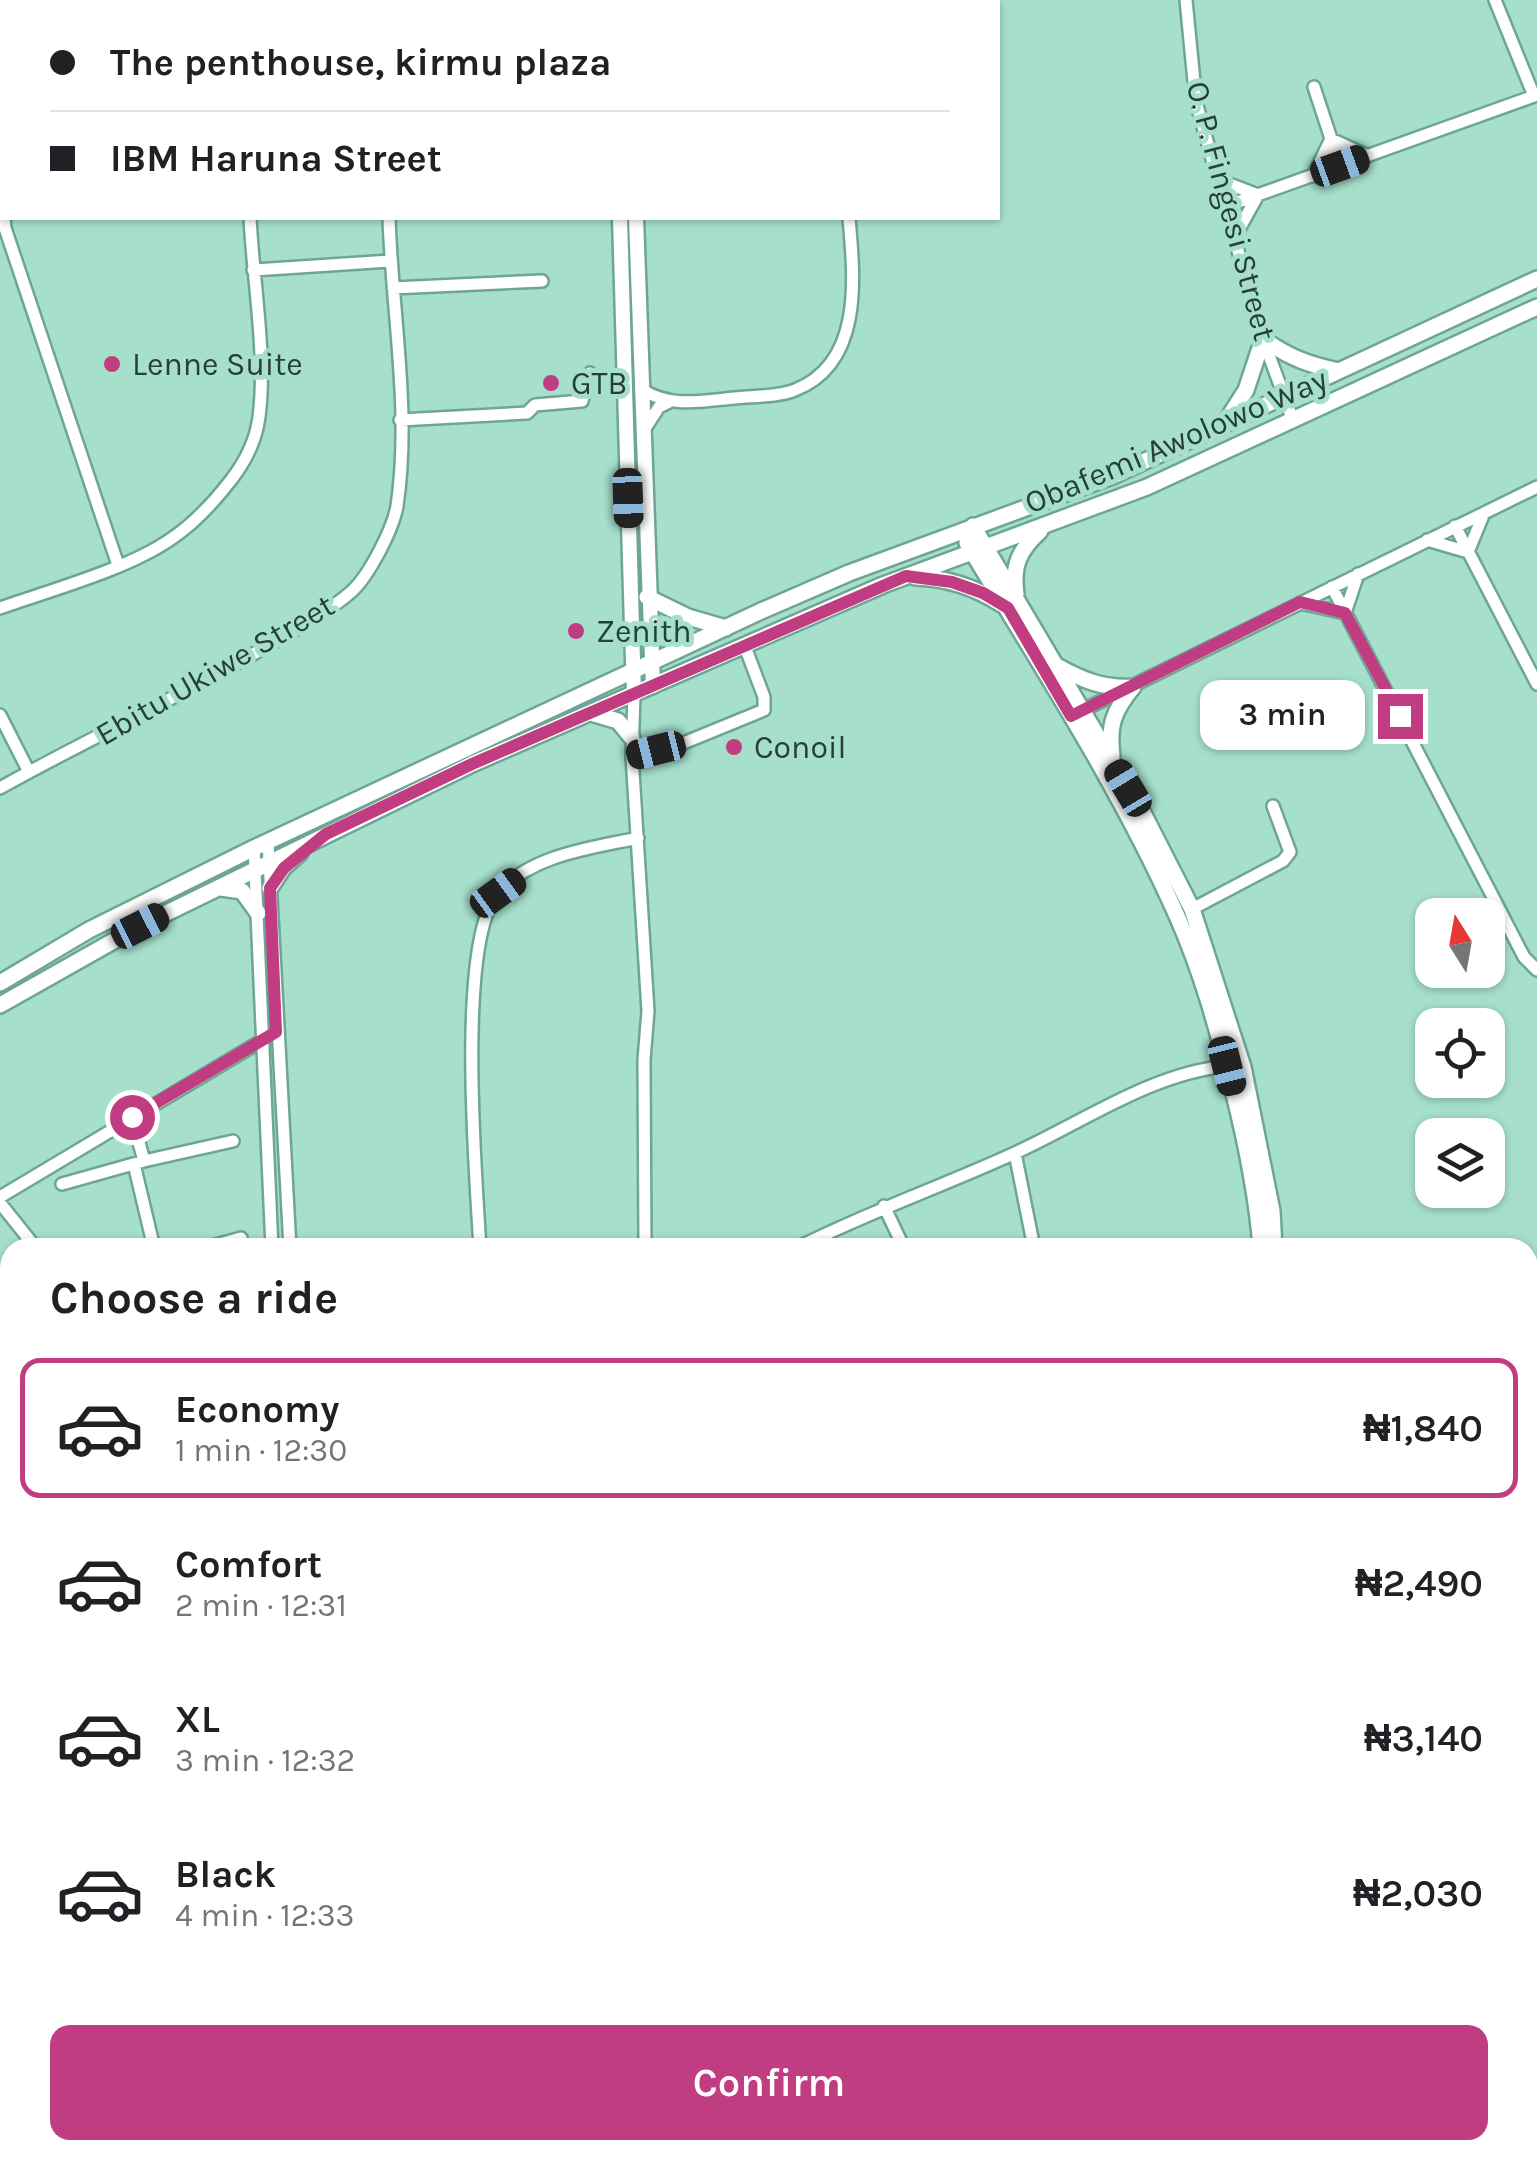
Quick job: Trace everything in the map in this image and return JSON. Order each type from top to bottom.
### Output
[{"type":"main road","name":"Obafemi Awolowo Way","points":[[0,983],[106,922],[261,845],[726,628],[849,572],[1115,475],[1537,279]]},
{"type":"main road","name":"Obafemi Awolowo Way","points":[[0,1004],[89,952],[472,764],[906,576],[1043,528],[1179,473],[1537,307]]},
{"type":"main road","points":[[1224,425],[1246,390],[1263,340],[1287,357],[1339,371]]},
{"type":"main road","points":[[966,528],[1077,713],[1143,813],[1192,909],[1243,1066],[1272,1212],[1268,1238]]},
{"type":"main road","points":[[1012,606],[1017,558],[1043,528]]},
{"type":"main road","points":[[906,576],[952,582],[1012,606],[1055,665],[1176,915],[1211,1006],[1265,1238]]},
{"type":"main road","points":[[647,597],[688,617],[726,628]]},
{"type":"main road","points":[[1055,665],[1098,685],[1133,687]]},
{"type":"main road","points":[[1113,763],[1110,726],[1115,710],[1133,687]]},
{"type":"main road","points":[[591,714],[618,721],[632,738]]},
{"type":"main road","points":[[270,888],[284,868],[326,834]]},
{"type":"main road","points":[[212,890],[228,887],[242,891],[258,912]]},
{"type":"street","name":"O. P. Fingesi Street","points":[[1186,0],[1196,102],[1263,340],[1292,418]]},
{"type":"street","points":[[1224,207],[1536,95],[1496,0]]},
{"type":"street","points":[[1314,87],[1340,166]]},
{"type":"street","points":[[1331,139],[1368,156]]},
{"type":"street","points":[[1313,176],[1331,139]]},
{"type":"street","points":[[1216,179],[1258,195]]},
{"type":"street","points":[[1234,240],[1258,195]]},
{"type":"street","points":[[4,220],[118,565]]},
{"type":"street","points":[[0,608],[169,542],[198,518],[240,468],[253,443],[261,388],[250,220]]},
{"type":"street","name":"Ebitu Ukiwe Street","points":[[0,788],[202,685],[317,618],[367,575],[396,510],[399,344],[389,220]]},
{"type":"street","points":[[620,220],[634,695],[632,756],[648,1012],[644,1060],[644,1238]]},
{"type":"street","points":[[636,220],[653,686]]},
{"type":"street","points":[[644,430],[659,407],[669,402],[792,392],[826,367],[849,329],[854,285],[849,220]]},
{"type":"street","points":[[253,270],[390,261]]},
{"type":"street","points":[[393,288],[542,282]]},
{"type":"street","points":[[400,420],[527,413],[535,405],[582,400],[590,373]]},
{"type":"street","points":[[643,390],[669,402]]},
{"type":"street","points":[[1077,713],[1537,487]]},
{"type":"street","points":[[1468,552],[1484,513]]},
{"type":"street","points":[[1455,526],[1537,684]]},
{"type":"street","points":[[1428,540],[1468,552]]},
{"type":"street","points":[[1345,613],[1358,574]]},
{"type":"street","points":[[1332,587],[1524,956],[1537,970]]},
{"type":"street","points":[[1300,602],[1345,613]]},
{"type":"street","points":[[632,756],[681,744],[764,710],[764,697],[744,644]]},
{"type":"street","points":[[0,715],[29,772]]},
{"type":"street","points":[[1192,909],[1283,861],[1290,852],[1273,806]]},
{"type":"street","points":[[479,1238],[472,1099],[476,953],[486,914],[498,893],[562,854],[638,838]]},
{"type":"street","points":[[261,845],[258,912],[272,1238]]},
{"type":"street","points":[[262,865],[270,888],[289,1238]]},
{"type":"street","points":[[28,1238],[0,1200],[276,1032]]},
{"type":"street","points":[[818,1238],[884,1206],[1015,1153],[1150,1087],[1199,1069],[1227,1066]]},
{"type":"street","points":[[132,1117],[152,1238]]},
{"type":"street","points":[[62,1184],[234,1141]]},
{"type":"street","points":[[1015,1153],[1032,1238]]},
{"type":"street","points":[[884,1206],[899,1238]]},
{"type":"place","name":"Lenne Suite","points":[[112,364]]},
{"type":"place","name":"GTB","points":[[551,383]]},
{"type":"place","name":"Zenith","points":[[576,631]]},
{"type":"place","name":"Conoil","points":[[734,747]]},
{"type":"route","points":[[132,1117],[276,1032],[270,888],[298,854],[326,834],[472,764],[906,576],[952,582],[983,593],[1008,608],[1071,716],[1300,602],[1345,613],[1400,716]]}]
